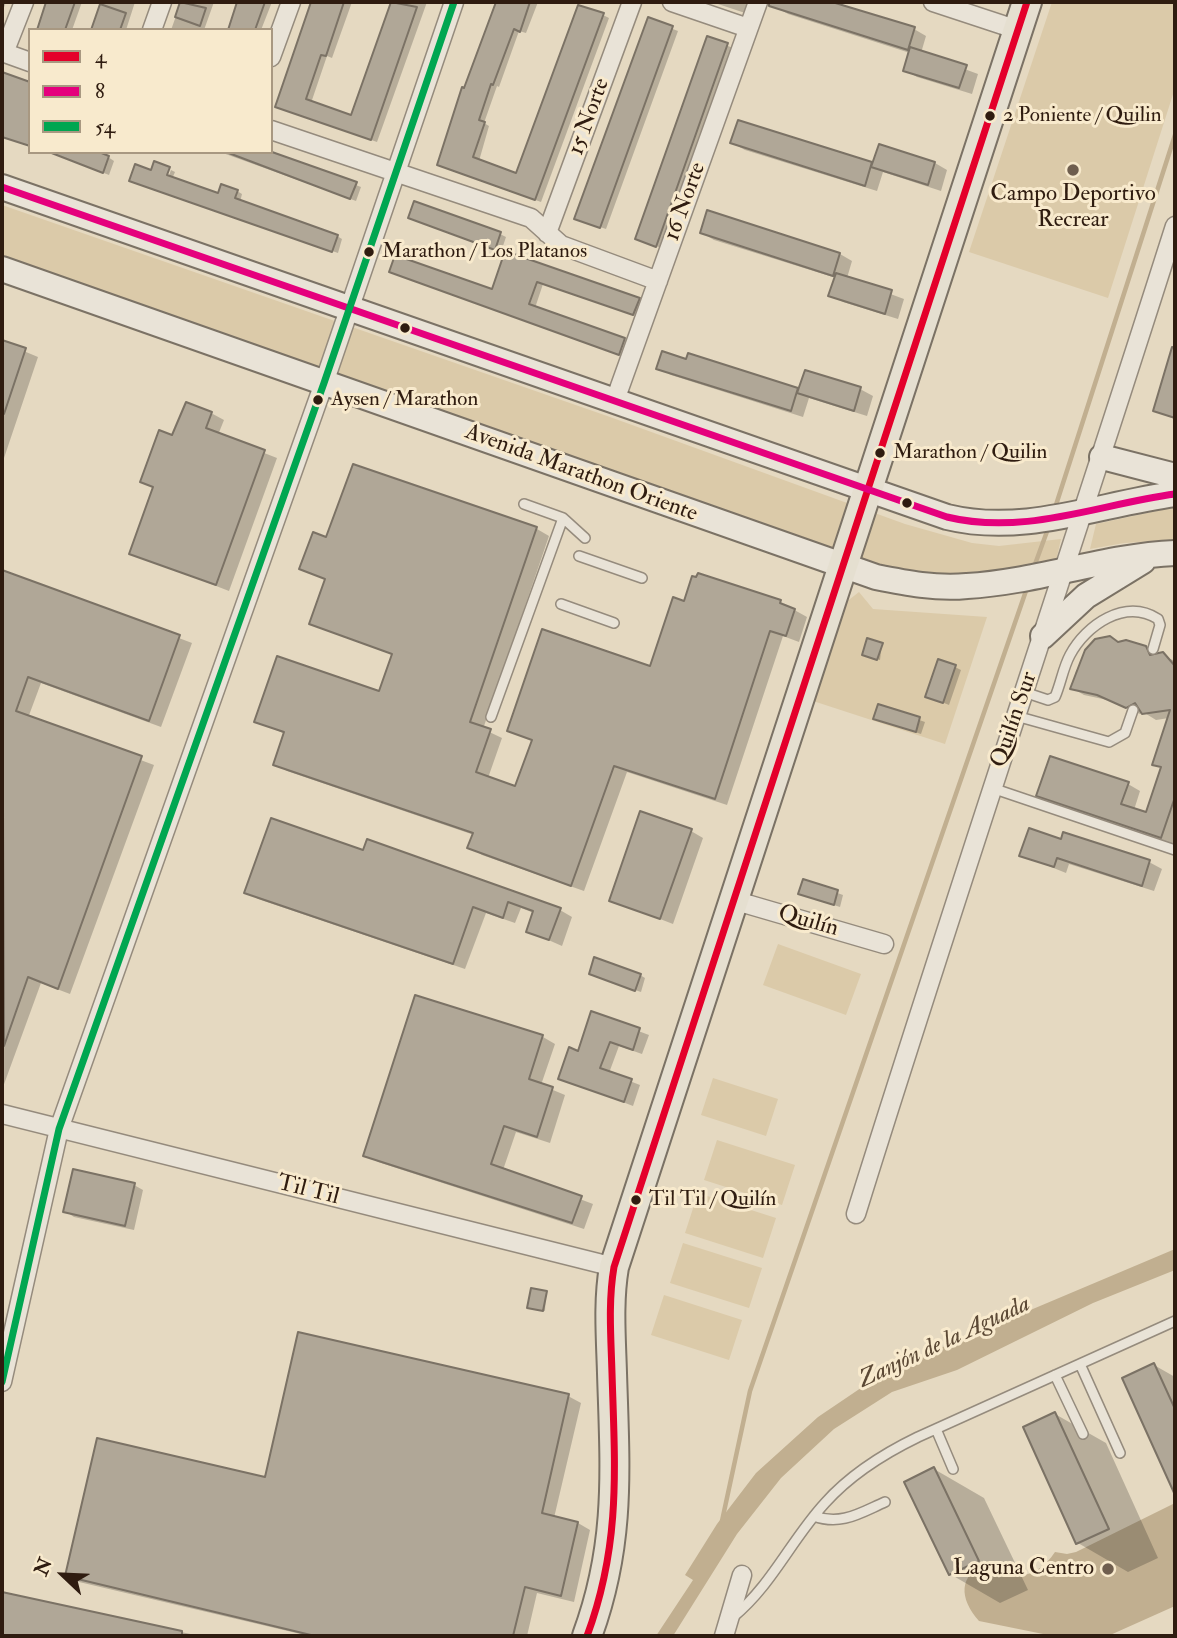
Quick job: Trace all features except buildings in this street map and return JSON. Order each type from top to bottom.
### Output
[{"type":"main road","points":[[587,1636],[606,1579],[616,1507],[610,1305],[614,1267],[1027,2]]},
{"type":"main road","points":[[2,187],[614,403],[964,521],[1002,525],[1031,522],[1175,494]]},
{"type":"main road","name":"Avenida Marathon Oriente","points":[[2,269],[841,566],[917,585],[966,586],[1167,554]]},
{"type":"main road","points":[[1102,457],[1175,476]]},
{"type":"main road","points":[[1043,636],[1097,588],[1167,554]]},
{"type":"street","points":[[24,2],[3,53],[28,61]]},
{"type":"street","points":[[153,28],[162,2]]},
{"type":"street","points":[[273,52],[291,2]]},
{"type":"street","points":[[2,1382],[59,1129],[324,383],[394,171],[454,2]]},
{"type":"street","name":"15 Norte","points":[[547,233],[632,2]]},
{"type":"street","points":[[672,2],[748,28]]},
{"type":"street","name":"16 Norte","points":[[614,403],[758,2]]},
{"type":"street","points":[[933,2],[1018,30]]},
{"type":"street","points":[[273,131],[531,218],[561,245],[657,281]]},
{"type":"street","name":"Quilín Sur","points":[[856,1214],[1043,636],[1057,570],[1075,514],[1102,457],[1175,226]]},
{"type":"street","name":"Quilín","points":[[733,900],[884,944]]},
{"type":"street","name":"Til Til","points":[[2,1114],[614,1267]]},
{"type":"street","points":[[727,1628],[742,1575]]},
{"type":"lane","points":[[524,504],[563,518],[585,538]]},
{"type":"lane","points":[[491,717],[563,518]]},
{"type":"lane","points":[[579,556],[642,578]]},
{"type":"lane","points":[[561,604],[614,624]]},
{"type":"lane","points":[[1024,692],[1048,700],[1055,696],[1077,645],[1091,629],[1121,612],[1140,612],[1158,619],[1160,625],[1153,649]]},
{"type":"lane","points":[[1016,716],[1109,742],[1125,733],[1133,710]]},
{"type":"lane","points":[[992,789],[1175,849]]},
{"type":"lane","points":[[727,1628],[755,1599],[814,1516],[852,1478],[901,1445],[1175,1321]]},
{"type":"lane","points":[[1080,1364],[1120,1453]]},
{"type":"lane","points":[[1055,1375],[1083,1434]]},
{"type":"lane","points":[[936,1429],[953,1469]]},
{"type":"lane","points":[[814,1516],[830,1522],[844,1520],[885,1502]]},
{"type":"shaded area","name":"Campo Deportivo Recrear","points":[[1052,2],[1175,2],[1175,88],[1108,298],[969,252]]},
{"type":"shaded area","points":[[2,205],[610,417],[905,524],[972,543],[999,546],[1061,539],[1056,561],[993,576],[902,576],[2,262]]},
{"type":"shaded area","points":[[1175,507],[1175,540],[1124,543],[1090,549],[1096,524]]},
{"type":"shaded area","points":[[859,592],[873,609],[987,617],[945,744],[810,700],[841,606]]},
{"type":"shaded area","points":[[778,944],[861,974],[846,1015],[763,985]]},
{"type":"shaded area","points":[[713,1078],[778,1099],[766,1136],[701,1115]]},
{"type":"shaded area","points":[[717,1140],[795,1165],[782,1205],[704,1180]]},
{"type":"shaded area","points":[[698,1193],[776,1218],[763,1258],[685,1233]]},
{"type":"shaded area","points":[[683,1243],[762,1268],[749,1308],[670,1283]]},
{"type":"shaded area","points":[[1175,1249],[1175,1270],[1093,1303],[957,1370],[892,1392],[834,1429],[781,1478],[737,1534],[673,1636],[656,1636],[693,1580],[685,1575],[717,1524],[756,1473],[818,1417],[886,1371]]},
{"type":"shaded area","points":[[664,1295],[742,1320],[729,1360],[651,1335]]},
{"type":"shaded area","name":"Laguna Centro","points":[[1175,1503],[1175,1606],[1108,1636],[1053,1636],[979,1621],[972,1612],[965,1596],[966,1581],[971,1573],[987,1561],[1005,1573],[1032,1573],[1055,1552],[1076,1552]]},
{"type":"waterway","points":[[1055,508],[1175,135]]},
{"type":"waterway","points":[[1034,567],[1049,526]]},
{"type":"waterway","points":[[722,1521],[750,1391],[1028,585]]},
{"type":"transit line","name":"54","points":[[2,1382],[59,1129],[324,383],[454,2]]},
{"type":"transit line","name":"4","points":[[587,1636],[606,1570],[611,1538],[614,1442],[610,1320],[614,1267],[1027,2]]},
{"type":"transit line","name":"8","points":[[2,187],[947,517],[976,522],[1033,521],[1175,494]]},
{"type":"place","name":"2 Poniente / Quilin","points":[[990,116]]},
{"type":"place","name":"Campo Deportivo Recrear","points":[[1073,170]]},
{"type":"place","name":"Marathon / Los Platanos","points":[[369,252]]},
{"type":"place","name":"Aysen / Marathon","points":[[318,400]]},
{"type":"place","name":"Marathon / Quilin","points":[[880,453]]},
{"type":"place","name":"Til Til / Quilín","points":[[636,1200]]},
{"type":"place","name":"Laguna Centro","points":[[1108,1569]]},
{"type":"water label","name":"Zanjón de la Aguada","points":[[945,1343]]}]
